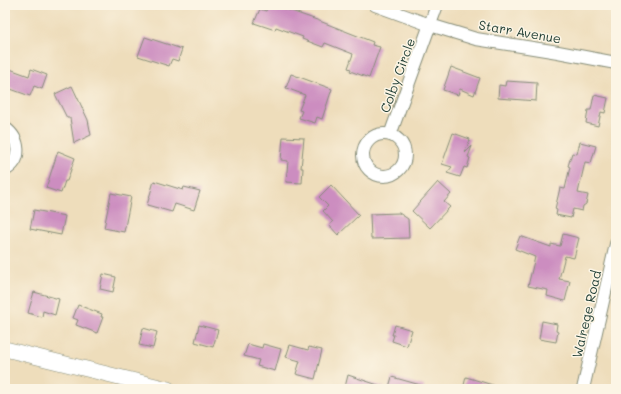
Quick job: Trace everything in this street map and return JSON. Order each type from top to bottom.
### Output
[{"type":"street","name":"Starr Avenue","points":[[375,5],[430,25],[476,39],[616,63]]},
{"type":"street","name":"Colby Circle","points":[[390,135],[437,5]]},
{"type":"street","points":[[5,128],[12,133],[16,140],[17,155],[14,163],[5,170]]},
{"type":"street","name":"Walrege Road","points":[[583,389],[612,277],[616,244]]},
{"type":"street","points":[[5,349],[168,389]]},
{"type":"building","points":[[269,5],[274,5],[317,20],[373,42],[372,45],[380,47],[369,78],[350,71],[351,69],[348,68],[353,54],[325,43],[323,47],[302,39],[303,37],[276,27],[275,30],[254,23],[260,9],[266,11]]},
{"type":"building","points":[[145,37],[182,49],[178,61],[172,59],[169,66],[138,56]]},
{"type":"building","points":[[451,67],[480,78],[474,95],[460,89],[458,95],[443,90]]},
{"type":"building","points":[[7,68],[29,76],[31,69],[47,75],[42,89],[34,86],[30,96],[5,87],[5,75]]},
{"type":"building","points":[[291,74],[332,89],[322,119],[317,117],[315,123],[299,118],[302,111],[299,110],[305,95],[286,88]]},
{"type":"building","points":[[506,81],[537,83],[536,101],[498,98],[499,85],[505,86]]},
{"type":"building","points":[[72,86],[88,120],[91,135],[74,143],[70,118],[67,118],[55,94]]},
{"type":"building","points":[[594,95],[608,98],[605,113],[601,112],[598,126],[586,123],[588,110],[591,110]]},
{"type":"building","points":[[453,133],[470,139],[465,153],[472,146],[468,157],[470,158],[467,168],[464,167],[460,177],[447,173],[452,167],[442,164]]},
{"type":"building","points":[[283,137],[304,138],[301,168],[303,168],[302,183],[286,182],[288,161],[281,160]]},
{"type":"building","points":[[580,142],[596,146],[591,163],[585,162],[578,193],[588,195],[586,204],[583,206],[582,211],[573,209],[571,218],[556,215],[557,210],[555,209],[560,188],[565,189],[570,167],[568,166],[572,153],[577,154]]},
{"type":"building","points":[[58,151],[75,158],[61,193],[46,188]]},
{"type":"building","points":[[154,181],[183,190],[184,187],[200,191],[194,210],[175,204],[172,212],[147,205]]},
{"type":"building","points":[[438,182],[451,194],[444,202],[450,207],[430,228],[412,211]]},
{"type":"building","points":[[331,185],[359,215],[338,235],[329,225],[333,222],[323,211],[328,206],[319,197]]},
{"type":"building","points":[[111,193],[131,197],[124,232],[104,228]]},
{"type":"building","points":[[34,210],[65,216],[61,235],[30,229]]},
{"type":"building","points":[[399,213],[408,219],[409,238],[371,239],[370,214]]},
{"type":"building","points":[[563,234],[579,238],[574,258],[565,256],[559,279],[570,281],[565,301],[547,296],[548,290],[528,286],[535,257],[515,249],[520,236],[551,247],[551,244],[560,246]]},
{"type":"building","points":[[103,274],[116,277],[113,292],[100,289]]},
{"type":"building","points":[[34,292],[59,299],[55,315],[43,311],[42,317],[28,313]]},
{"type":"building","points":[[78,305],[102,314],[101,317],[103,317],[97,333],[76,325],[78,320],[73,318]]},
{"type":"building","points":[[542,321],[557,324],[556,331],[558,332],[556,342],[539,339]]},
{"type":"building","points":[[199,325],[218,330],[213,347],[195,342]]},
{"type":"building","points":[[395,325],[412,330],[407,346],[392,341]]},
{"type":"building","points":[[143,328],[157,332],[153,348],[139,345]]},
{"type":"building","points":[[248,344],[262,348],[263,344],[281,349],[275,371],[257,366],[259,360],[244,356]]},
{"type":"building","points":[[290,345],[308,350],[309,347],[322,350],[315,379],[296,374],[300,361],[286,357]]},
{"type":"building","points":[[348,375],[384,387],[383,389],[352,389],[345,387]]},
{"type":"building","points":[[392,377],[424,386],[424,389],[396,389],[389,387]]},
{"type":"building","points":[[466,377],[496,386],[496,389],[463,389]]}]
